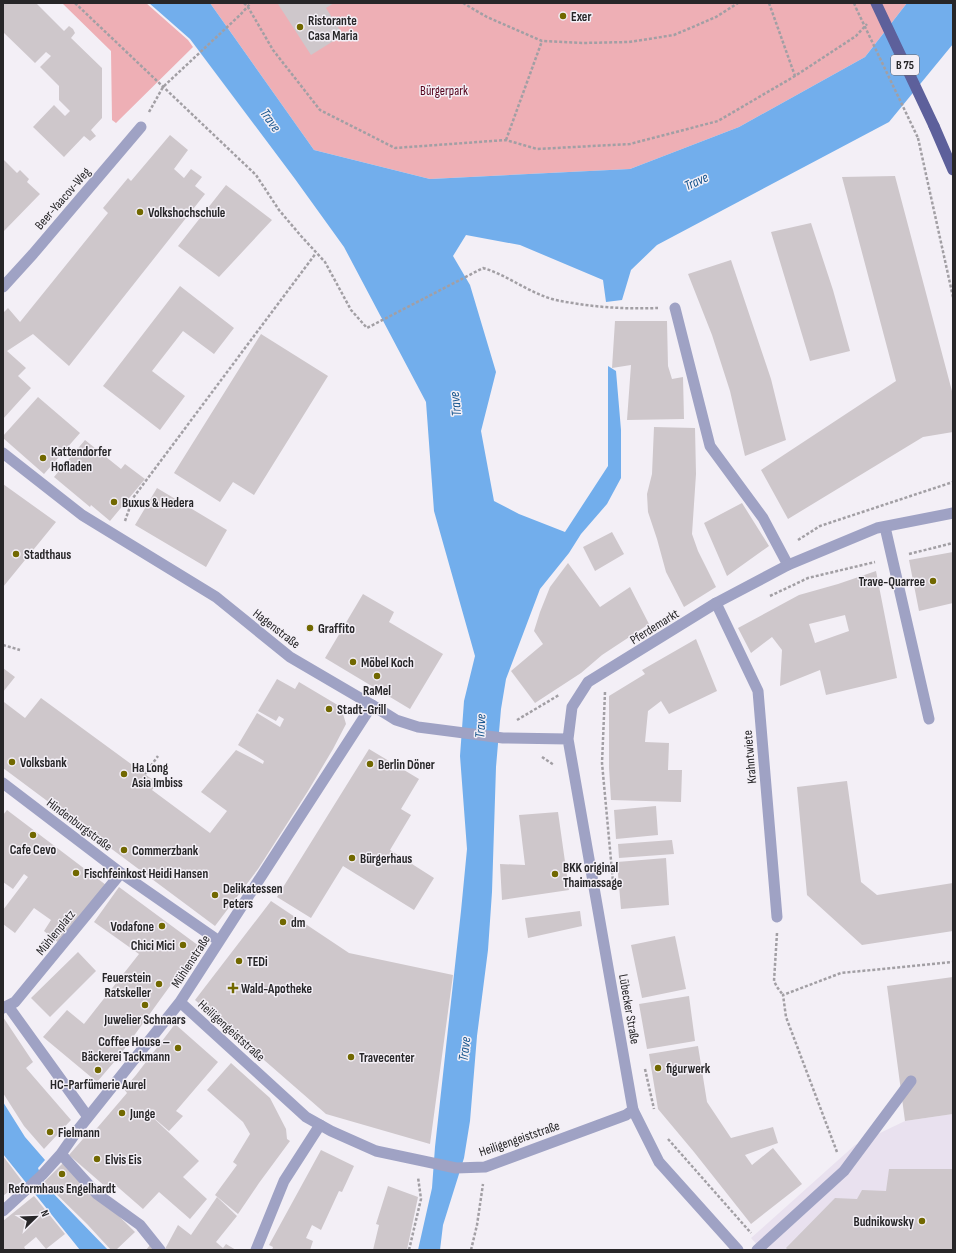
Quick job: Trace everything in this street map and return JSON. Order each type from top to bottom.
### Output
[{"type":"main road","name":"B 75","points":[[876,3],[953,170]]},
{"type":"street","name":"Beer-Yaacov-Weg","points":[[3,287],[141,127]]},
{"type":"street","points":[[675,308],[710,446],[763,518],[788,565]]},
{"type":"street","name":"Hagenstraße","points":[[3,453],[82,515],[216,597],[290,657],[396,720],[418,727],[503,738],[568,739]]},
{"type":"street","name":"Pferdemarkt","points":[[568,739],[572,707],[588,682],[716,603],[788,565],[877,528],[953,513]]},
{"type":"street","points":[[886,527],[929,719]]},
{"type":"street","name":"Krahntwiete","points":[[716,603],[758,691],[777,917]]},
{"type":"street","name":"Mühlenstraße","points":[[3,1211],[28,1189],[61,1154],[88,1117],[180,1002],[372,705]]},
{"type":"street","name":"Lübecker Straße","points":[[568,739],[633,1110],[659,1162],[738,1250]]},
{"type":"street","name":"Hindenburgstraße","points":[[3,783],[121,873],[219,941]]},
{"type":"street","name":"Mühlenplatz","points":[[88,1117],[5,1007],[15,1002],[121,873]]},
{"type":"street","name":"Heiligengeiststraße","points":[[180,1002],[306,1117],[376,1151],[456,1168],[485,1167],[626,1115],[633,1110]]},
{"type":"street","points":[[759,1248],[844,1171],[911,1081]]},
{"type":"street","points":[[256,1250],[284,1181],[320,1125]]},
{"type":"street","points":[[61,1154],[97,1194],[140,1225],[160,1250]]},
{"type":"path","points":[[75,3],[256,176],[280,210],[325,262],[351,310],[367,328],[483,268],[497,272],[533,292],[553,300],[596,307],[631,309],[675,308]]},
{"type":"path","points":[[244,3],[248,7],[273,50],[320,110],[395,148],[506,140],[537,149],[630,144],[718,121],[795,76],[856,36]]},
{"type":"path","points":[[141,127],[163,87],[251,3]]},
{"type":"path","points":[[463,3],[486,17],[542,41],[582,43],[629,42],[674,35],[716,18],[738,3]]},
{"type":"path","points":[[769,3],[795,76]]},
{"type":"path","points":[[854,3],[918,138],[953,296]]},
{"type":"path","points":[[506,140],[542,41]]},
{"type":"path","points":[[123,524],[126,520],[133,498],[316,253]]},
{"type":"path","points":[[766,598],[808,578],[953,543]]},
{"type":"path","points":[[3,644],[20,650]]},
{"type":"path","points":[[605,690],[602,763],[613,888]]},
{"type":"path","points":[[145,774],[158,756]]},
{"type":"path","points":[[777,917],[774,981],[783,995],[786,1017],[844,1171]]},
{"type":"path","points":[[783,995],[841,973],[953,962]]},
{"type":"path","points":[[645,1065],[654,1111]]},
{"type":"path","points":[[668,1138],[759,1248]]},
{"type":"path","points":[[471,1250],[477,1225],[485,1167]]},
{"type":"path","points":[[409,1250],[421,1199]]},
{"type":"shaded area","points":[[953,1114],[953,1250],[762,1250],[751,1238],[855,1145],[905,1121]]},
{"type":"green space","points":[[62,3],[146,3],[188,40],[193,47],[116,123],[112,120],[111,51]]},
{"type":"green space","name":"Bürgerpark","points":[[210,3],[907,3],[865,57],[739,127],[630,169],[430,179],[314,150]]},
{"type":"water","name":"Trave","points":[[149,3],[210,3],[314,150],[430,179],[630,169],[739,127],[865,57],[907,3],[953,3],[953,44],[889,122],[657,245],[631,270],[622,300],[606,302],[603,280],[520,245],[466,235],[453,256],[470,285],[496,372],[481,431],[494,501],[519,514],[565,532],[608,466],[608,366],[616,371],[621,430],[621,478],[607,504],[581,534],[569,553],[540,589],[506,679],[501,709],[496,767],[492,892],[488,950],[477,1036],[470,1121],[464,1158],[443,1225],[440,1250],[418,1250],[432,1188],[435,1147],[467,849],[460,756],[464,701],[475,656],[434,511],[426,402],[344,247],[190,39]]},
{"type":"water","points":[[3,1102],[25,1137],[45,1160],[38,1168],[48,1188],[108,1250],[80,1250],[3,1154]]},
{"type":"building","points":[[3,3],[36,3],[64,31],[69,26],[73,29],[75,33],[71,38],[102,68],[102,118],[91,130],[96,136],[90,141],[84,136],[64,157],[33,127],[54,105],[65,116],[70,111],[59,100],[59,86],[40,67],[51,56],[46,52],[35,63],[3,32]]},
{"type":"building","points":[[334,3],[326,8],[343,35],[311,55],[278,4]]},
{"type":"building","points":[[170,135],[188,150],[174,169],[184,178],[191,169],[202,177],[195,186],[205,194],[69,366],[33,334],[7,351],[26,368],[18,376],[31,388],[3,419],[3,313],[8,308],[20,322],[108,213],[103,208],[128,178],[131,181]]},
{"type":"building","points":[[3,159],[17,173],[20,170],[29,179],[27,182],[40,194],[4,231],[3,230]]},
{"type":"building","points":[[895,176],[953,395],[953,432],[923,437],[788,519],[761,470],[896,381],[842,177]]},
{"type":"building","points":[[226,185],[272,220],[219,277],[178,246]]},
{"type":"building","points":[[811,223],[833,290],[850,351],[810,361],[771,232]]},
{"type":"building","points":[[731,260],[771,379],[786,440],[745,456],[730,391],[712,335],[688,274]]},
{"type":"building","points":[[180,286],[234,328],[214,354],[183,331],[152,371],[185,396],[160,430],[103,386]]},
{"type":"building","points":[[615,321],[667,321],[668,366],[672,379],[683,377],[684,419],[627,420],[631,365],[612,368]]},
{"type":"building","points":[[261,334],[328,376],[254,495],[233,482],[220,502],[174,473]]},
{"type":"building","points":[[38,397],[80,433],[44,474],[3,438],[3,436]]},
{"type":"building","points":[[654,427],[695,428],[696,474],[692,534],[698,551],[716,587],[684,607],[666,572],[648,512],[647,494],[652,474]]},
{"type":"building","points":[[85,440],[121,469],[125,464],[145,479],[110,521],[91,505],[90,507],[54,477]]},
{"type":"building","name":"Stadthaus","points":[[3,484],[56,522],[3,587]]},
{"type":"building","points":[[157,488],[227,530],[206,567],[135,525]]},
{"type":"building","points":[[742,503],[769,546],[727,576],[704,523]]},
{"type":"building","points":[[612,532],[624,554],[595,571],[583,547]]},
{"type":"building","name":"Trave-Quarree","points":[[953,552],[953,603],[919,611],[909,560]]},
{"type":"building","points":[[568,563],[600,607],[630,587],[649,624],[602,655],[581,673],[535,703],[511,671],[543,644],[534,631],[550,587]]},
{"type":"building","points":[[876,571],[897,678],[826,695],[820,670],[780,686],[782,650],[772,637],[751,653],[738,628],[799,595]],"holes":[[[845,615],[849,631],[815,643],[809,624]]]},
{"type":"building","points":[[363,594],[394,612],[389,622],[443,654],[410,709],[325,658]]},
{"type":"building","points":[[696,639],[717,691],[669,714],[661,701],[648,711],[645,742],[669,743],[668,770],[682,770],[681,802],[611,800],[609,768],[609,696],[645,674],[642,670]]},
{"type":"building","points":[[3,668],[15,677],[3,692]]},
{"type":"building","points":[[277,679],[295,689],[299,682],[341,707],[346,724],[308,791],[258,869],[215,926],[3,768],[3,703],[4,702],[25,718],[41,698],[157,783],[152,790],[210,833],[227,811],[201,792],[236,750],[263,764],[264,761],[238,745],[257,713],[280,727],[284,719],[279,716],[276,721],[258,711]]},
{"type":"building","points":[[369,749],[419,779],[401,809],[411,815],[390,850],[434,878],[414,910],[343,866],[311,918],[277,897]]},
{"type":"building","points":[[847,781],[861,882],[877,895],[953,883],[953,931],[862,945],[807,895],[797,787]]},
{"type":"building","points":[[656,806],[658,835],[616,839],[614,810]]},
{"type":"building","points":[[7,810],[106,885],[60,944],[44,931],[51,920],[34,908],[15,933],[3,924],[3,910],[28,877],[24,874],[13,889],[3,882],[3,815]]},
{"type":"building","points":[[558,812],[569,890],[502,900],[500,864],[525,865],[519,815]]},
{"type":"building","points":[[672,840],[674,854],[619,858],[618,844]]},
{"type":"building","points":[[666,858],[669,905],[621,909],[617,862]]},
{"type":"building","points":[[119,887],[199,946],[120,1055],[97,1082],[43,1037],[67,1010],[84,1024],[139,954],[94,922]]},
{"type":"building","name":"Travecenter","points":[[271,901],[349,953],[453,975],[430,1144],[326,1114],[195,1000]]},
{"type":"building","points":[[580,911],[582,926],[528,938],[525,918]]},
{"type":"building","points":[[675,936],[686,989],[642,998],[631,945]]},
{"type":"building","points":[[78,952],[96,971],[50,1017],[31,998]]},
{"type":"building","points":[[953,977],[953,1114],[905,1121],[887,986]]},
{"type":"building","points":[[689,996],[695,1041],[647,1049],[639,1004]]},
{"type":"building","points":[[3,1017],[33,1062],[26,1068],[71,1120],[44,1149],[24,1126],[3,1093]]},
{"type":"building","points":[[175,1024],[218,1062],[176,1111],[183,1116],[169,1131],[147,1112],[199,1161],[183,1177],[207,1199],[190,1219],[159,1192],[143,1209],[112,1182],[107,1188],[69,1155],[89,1132],[92,1134],[127,1093],[124,1089]]},
{"type":"building","points":[[698,1046],[707,1102],[731,1138],[773,1127],[778,1143],[745,1155],[752,1165],[773,1148],[802,1184],[751,1224],[658,1109],[649,1054]]},
{"type":"building","points":[[231,1063],[270,1098],[286,1129],[287,1139],[290,1141],[238,1214],[215,1195],[237,1165],[233,1162],[250,1134],[243,1122],[207,1090]]},
{"type":"building","points":[[321,1150],[354,1166],[342,1192],[339,1191],[321,1230],[312,1225],[306,1238],[313,1241],[310,1250],[272,1250],[273,1247],[269,1245]]},
{"type":"building","points":[[3,1156],[22,1181],[3,1196]]},
{"type":"building","points":[[64,1162],[135,1232],[116,1250],[111,1250],[44,1182]]},
{"type":"building","points":[[889,1169],[953,1169],[953,1250],[788,1250],[786,1248],[835,1198],[857,1199],[862,1190],[886,1191]]},
{"type":"building","points":[[388,1186],[418,1197],[407,1250],[373,1250],[379,1225],[376,1224]]},
{"type":"building","points":[[34,1196],[65,1234],[46,1249],[36,1237],[24,1247],[26,1250],[3,1250],[3,1221]]},
{"type":"building","points":[[217,1197],[237,1216],[216,1242],[223,1248],[226,1244],[236,1250],[166,1250],[165,1249],[178,1225],[191,1235]]},
{"type":"building","points":[[150,1245],[154,1250],[146,1250]]},
{"type":"place","name":"Exer","points":[[563,16]]},
{"type":"place","name":"Ristorante Casa Maria","points":[[300,27]]},
{"type":"place","name":"Volkshochschule","points":[[140,212]]},
{"type":"place","name":"Kattendorfer Hofladen","points":[[43,458]]},
{"type":"place","name":"Buxus & Hedera","points":[[114,502]]},
{"type":"place","name":"Stadthaus","points":[[16,554]]},
{"type":"place","name":"Trave-Quarree","points":[[933,581]]},
{"type":"place","name":"Graffito","points":[[310,628]]},
{"type":"place","name":"Möbel Koch","points":[[353,662]]},
{"type":"place","name":"RaMel","points":[[377,676]]},
{"type":"place","name":"Stadt-Grill","points":[[329,709]]},
{"type":"place","name":"Volksbank","points":[[12,762]]},
{"type":"place","name":"Berlin Döner","points":[[370,764]]},
{"type":"place","name":"Ha Long Asia Imbiss","points":[[124,774]]},
{"type":"place","name":"Cafe Cevo","points":[[33,835]]},
{"type":"place","name":"Commerzbank","points":[[124,850]]},
{"type":"place","name":"Bürgerhaus","points":[[352,858]]},
{"type":"place","name":"Fischfeinkost Heidi Hansen","points":[[76,873]]},
{"type":"place","name":"BKK original Thaimassage","points":[[555,874]]},
{"type":"place","name":"Delikatessen Peters","points":[[215,895]]},
{"type":"place","name":"dm","points":[[283,922]]},
{"type":"place","name":"Vodafone","points":[[162,926]]},
{"type":"place","name":"Chici Mici","points":[[183,945]]},
{"type":"place","name":"TEDi","points":[[239,961]]},
{"type":"place","name":"Feuerstein Ratskeller","points":[[159,984]]},
{"type":"place","name":"Wald-Apotheke","points":[[233,988]]},
{"type":"place","name":"Juwelier Schnaars","points":[[145,1005]]},
{"type":"place","name":"Coffee House – Bäckerei Tackmann","points":[[178,1048]]},
{"type":"place","name":"Travecenter","points":[[351,1057]]},
{"type":"place","name":"figurwerk","points":[[658,1068]]},
{"type":"place","name":"HC-Parfümerie Aurel","points":[[98,1070]]},
{"type":"place","name":"Junge","points":[[122,1113]]},
{"type":"place","name":"Fielmann","points":[[50,1132]]},
{"type":"place","name":"Elvis Eis","points":[[97,1159]]},
{"type":"place","name":"Reformhaus Engelhardt","points":[[62,1174]]},
{"type":"place","name":"Budnikowsky","points":[[922,1221]]}]
